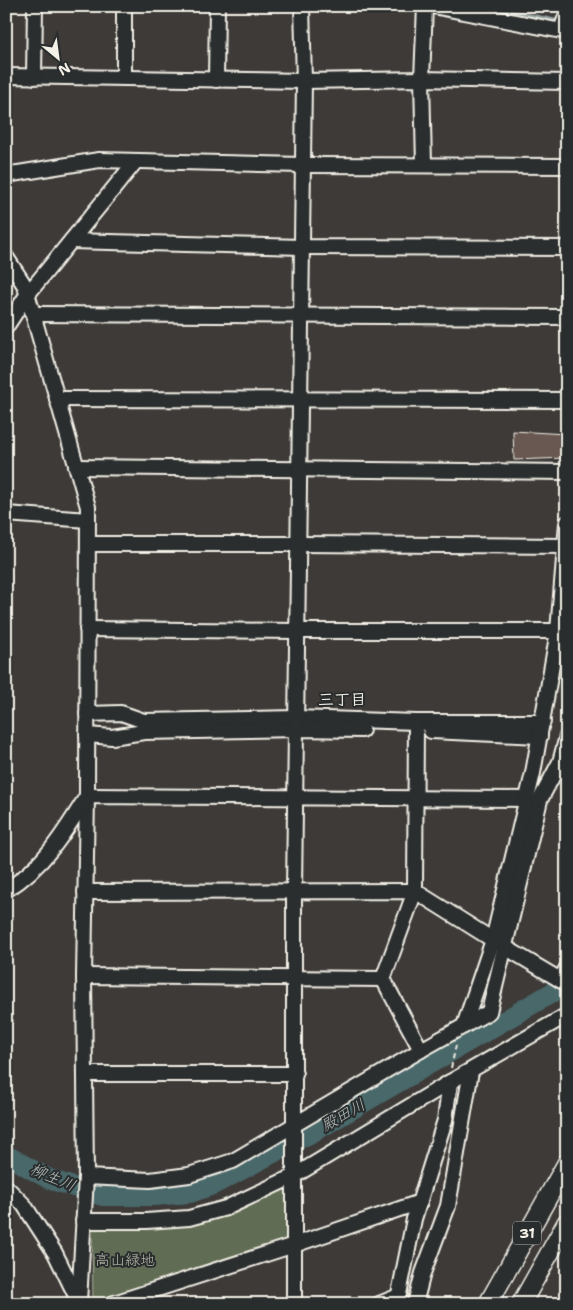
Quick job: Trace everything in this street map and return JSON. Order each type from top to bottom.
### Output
[{"type":"main road","name":"31","points":[[488,1304],[567,1163]]},
{"type":"main road","name":"31","points":[[521,1304],[567,1222]]},
{"type":"street","points":[[34,77],[35,6]]},
{"type":"street","points":[[124,6],[124,78]]},
{"type":"street","points":[[216,80],[217,6]]},
{"type":"street","points":[[294,1304],[294,891],[304,81],[302,6]]},
{"type":"street","points":[[424,165],[422,79],[425,6]]},
{"type":"street","points":[[433,6],[564,24]]},
{"type":"street","points":[[6,76],[304,81],[422,79],[567,82]]},
{"type":"street","points":[[6,175],[100,160],[303,165],[567,166]]},
{"type":"street","points":[[6,327],[28,295],[136,161]]},
{"type":"street","points":[[71,241],[302,247],[567,248]]},
{"type":"street","points":[[6,258],[25,286],[28,295],[88,507],[84,976],[86,1074],[85,1181],[80,1303]]},
{"type":"street","points":[[33,314],[567,317]]},
{"type":"street","points":[[57,399],[567,400]]},
{"type":"street","points":[[76,467],[567,472]]},
{"type":"street","points":[[6,514],[88,520]]},
{"type":"street","points":[[85,1181],[150,1180],[189,1175],[234,1161],[295,1131],[421,1050],[489,1012],[498,943],[543,722],[558,631],[567,523]]},
{"type":"street","points":[[88,544],[566,546]]},
{"type":"street","points":[[87,630],[558,631]]},
{"type":"street","points":[[558,631],[567,646]]},
{"type":"street","points":[[87,714],[121,713],[144,720],[416,726],[540,736]]},
{"type":"street","points":[[416,726],[543,722]]},
{"type":"street","points":[[87,735],[112,737],[144,732],[296,723]]},
{"type":"street","points":[[416,726],[415,890],[383,979],[421,1050]]},
{"type":"street","points":[[464,1026],[498,943],[540,800],[560,762],[567,736]]},
{"type":"street","points":[[87,796],[528,799]]},
{"type":"street","points":[[7,888],[33,871],[60,838],[87,796]]},
{"type":"street","points":[[85,892],[415,890],[498,943],[564,977]]},
{"type":"street","points":[[84,976],[383,979]]},
{"type":"street","points":[[83,1221],[146,1222],[189,1218],[226,1208],[294,1173],[450,1078],[471,1071],[567,1016]]},
{"type":"street","points":[[415,1304],[423,1273],[448,1206],[471,1071]]},
{"type":"street","points":[[86,1074],[294,1074]]},
{"type":"street","points":[[379,1304],[398,1300],[414,1219],[445,1120],[450,1078]]},
{"type":"street","points":[[6,1187],[24,1205],[55,1253],[80,1303]]},
{"type":"street","points":[[111,1304],[420,1202]]},
{"type":"path","points":[[450,1078],[457,1040]]},
{"type":"green space","name":"高山緑地","points":[[289,1184],[289,1240],[93,1303],[92,1228],[144,1228]]},
{"type":"building","points":[[513,431],[566,434],[566,458],[514,460]]},
{"type":"waterway","points":[[487,6],[560,21]]},
{"type":"waterway","name":"殿田川","points":[[6,1155],[49,1179],[102,1196],[154,1196],[190,1193],[215,1184],[313,1132],[567,984]]},
{"type":"district","name":"三丁目","points":[[342,699]]},
{"type":"water label","name":"柳生川","points":[[53,1177]]}]
